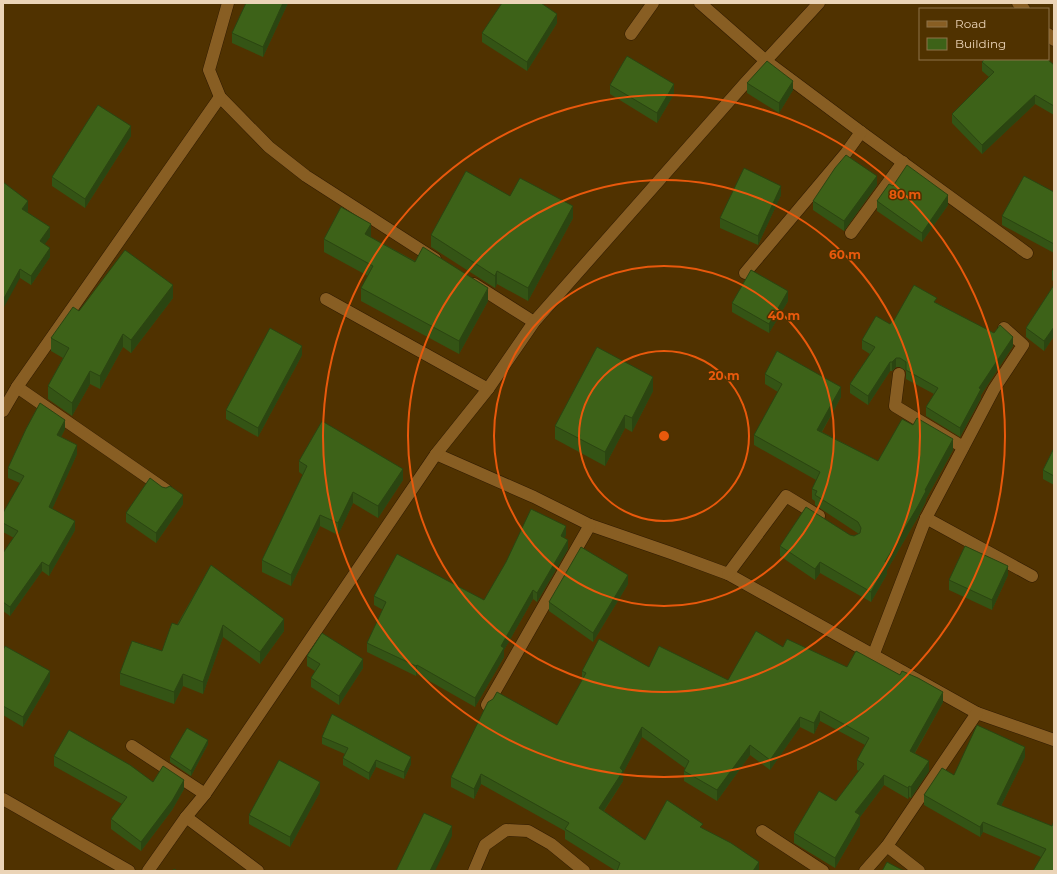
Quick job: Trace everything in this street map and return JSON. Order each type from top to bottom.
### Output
[{"type":"street","points":[[228,3],[209,70],[220,97],[269,147],[306,176],[447,266]]},
{"type":"street","points":[[632,34],[653,3]]},
{"type":"street","points":[[700,3],[766,61],[1027,253]]},
{"type":"street","points":[[148,871],[186,817],[205,794],[436,454],[488,390],[534,322],[819,3]]},
{"type":"street","points":[[3,411],[17,387],[220,97]]},
{"type":"street","points":[[745,273],[846,153],[861,132]]},
{"type":"street","points":[[851,233],[903,162]]},
{"type":"street","points":[[467,279],[534,322]]},
{"type":"street","points":[[326,299],[488,390]]},
{"type":"street","points":[[873,656],[926,518],[994,389],[1023,345],[1004,328]]},
{"type":"street","points":[[899,374],[895,406],[963,447]]},
{"type":"street","points":[[17,387],[166,490]]},
{"type":"street","points":[[436,454],[534,497],[590,525],[728,574],[977,713],[1054,740]]},
{"type":"street","points":[[728,574],[786,496],[829,523]]},
{"type":"street","points":[[926,518],[1032,576]]},
{"type":"street","points":[[487,705],[590,525]]},
{"type":"street","points":[[865,871],[887,846],[977,713]]},
{"type":"street","points":[[132,746],[205,794]]},
{"type":"street","points":[[3,799],[129,871]]},
{"type":"street","points":[[186,817],[258,871]]},
{"type":"street","points":[[474,871],[485,845],[506,830],[528,831],[551,844],[584,871]]},
{"type":"street","points":[[762,831],[822,871]]},
{"type":"street","points":[[887,846],[919,871]]},
{"type":"building","points":[[246,3],[283,3],[263,47],[232,33]]},
{"type":"building","points":[[502,3],[541,3],[557,14],[527,62],[482,33]]},
{"type":"building","points":[[627,56],[674,84],[657,113],[610,85]]},
{"type":"building","points":[[984,60],[1048,60],[1054,65],[1054,106],[1035,95],[982,145],[952,114],[994,72],[982,62]]},
{"type":"building","points":[[767,61],[793,81],[779,103],[747,83]]},
{"type":"building","points":[[98,105],[131,126],[85,199],[52,177]]},
{"type":"building","points":[[846,155],[877,176],[844,221],[813,201],[835,168]]},
{"type":"building","points":[[907,165],[948,195],[922,233],[877,201],[889,184],[893,186]]},
{"type":"building","points":[[744,168],[781,186],[758,236],[720,218]]},
{"type":"building","points":[[466,171],[510,196],[520,178],[573,206],[528,288],[497,271],[495,276],[431,235]]},
{"type":"building","points":[[1024,176],[1054,192],[1054,244],[1002,216]]},
{"type":"building","points":[[3,182],[28,201],[22,209],[50,227],[40,241],[50,248],[31,276],[20,269],[3,300]]},
{"type":"building","points":[[341,207],[371,224],[365,234],[415,262],[423,247],[488,288],[459,341],[361,288],[373,266],[324,239]]},
{"type":"building","points":[[125,250],[173,285],[131,340],[123,334],[100,376],[90,371],[72,403],[48,386],[69,348],[51,338],[73,307],[79,311]]},
{"type":"building","points":[[751,270],[788,291],[769,324],[732,303]]},
{"type":"building","points":[[914,285],[937,298],[934,302],[994,333],[1000,325],[1013,337],[979,388],[981,389],[960,428],[926,407],[938,388],[906,370],[906,362],[900,358],[896,358],[890,362],[868,396],[850,384],[875,347],[862,340],[876,316],[890,324],[892,321],[893,322]]},
{"type":"building","points":[[1054,285],[1054,327],[1044,341],[1026,328]]},
{"type":"building","points":[[270,328],[302,346],[258,428],[226,410]]},
{"type":"building","points":[[597,347],[653,377],[632,418],[625,415],[605,452],[555,426]]},
{"type":"building","points":[[777,351],[841,387],[817,430],[878,461],[902,419],[913,425],[917,418],[953,439],[925,490],[926,491],[918,506],[885,562],[887,563],[871,592],[820,562],[815,569],[780,546],[806,507],[850,535],[854,536],[860,533],[861,528],[858,522],[815,495],[817,491],[812,489],[820,472],[754,435],[782,384],[765,374]]},
{"type":"building","points":[[40,403],[65,420],[57,435],[77,445],[49,507],[75,521],[49,566],[42,562],[10,607],[3,602],[3,553],[18,531],[3,523],[3,513],[24,476],[8,468]]},
{"type":"building","points":[[322,421],[403,469],[378,506],[353,492],[338,523],[320,515],[291,575],[262,560],[307,466],[299,461]]},
{"type":"building","points":[[1054,448],[1054,476],[1043,470]]},
{"type":"building","points":[[150,478],[162,487],[166,488],[170,486],[183,495],[156,533],[126,513]]},
{"type":"building","points":[[531,509],[566,526],[561,536],[568,540],[537,593],[533,590],[501,646],[504,648],[475,698],[417,665],[416,666],[367,643],[386,602],[374,596],[397,554],[484,600],[506,562]]},
{"type":"building","points":[[965,546],[1008,566],[992,600],[949,580]]},
{"type":"building","points":[[581,547],[628,575],[593,633],[549,602]]},
{"type":"building","points":[[211,565],[284,619],[260,652],[223,625],[203,682],[183,674],[174,692],[120,673],[132,641],[162,651],[172,623],[178,625]]},
{"type":"building","points":[[756,631],[783,647],[787,639],[847,667],[856,651],[900,675],[902,671],[943,692],[910,751],[929,761],[911,787],[909,786],[908,788],[884,775],[855,812],[860,815],[835,858],[794,833],[819,791],[836,801],[864,764],[857,760],[869,738],[820,711],[814,723],[800,717],[770,760],[750,745],[717,790],[684,771],[689,761],[642,727],[620,768],[623,771],[599,808],[645,840],[667,800],[703,824],[700,827],[731,843],[759,862],[753,871],[617,871],[620,863],[565,829],[569,823],[481,774],[474,789],[451,777],[488,702],[493,699],[497,692],[557,725],[586,673],[582,671],[599,639],[649,667],[659,646],[728,680]]},
{"type":"building","points":[[322,633],[363,659],[339,696],[311,678],[320,664],[307,656]]},
{"type":"building","points":[[5,646],[50,671],[23,717],[3,706],[3,650]]},
{"type":"building","points":[[332,714],[411,757],[404,772],[376,760],[369,773],[343,758],[348,748],[322,737]]},
{"type":"building","points":[[977,725],[1025,747],[997,804],[1052,826],[1054,821],[1054,871],[1033,871],[1046,849],[983,822],[980,827],[924,795],[942,768],[954,775]]},
{"type":"building","points":[[187,728],[208,740],[191,771],[170,757]]},
{"type":"building","points":[[69,730],[130,765],[153,782],[163,766],[184,780],[172,801],[141,842],[111,819],[127,797],[54,756]]},
{"type":"building","points":[[279,760],[320,782],[290,837],[249,815]]},
{"type":"building","points":[[424,813],[452,826],[430,871],[396,871]]},
{"type":"building","points":[[887,862],[904,871],[882,871]]}]
